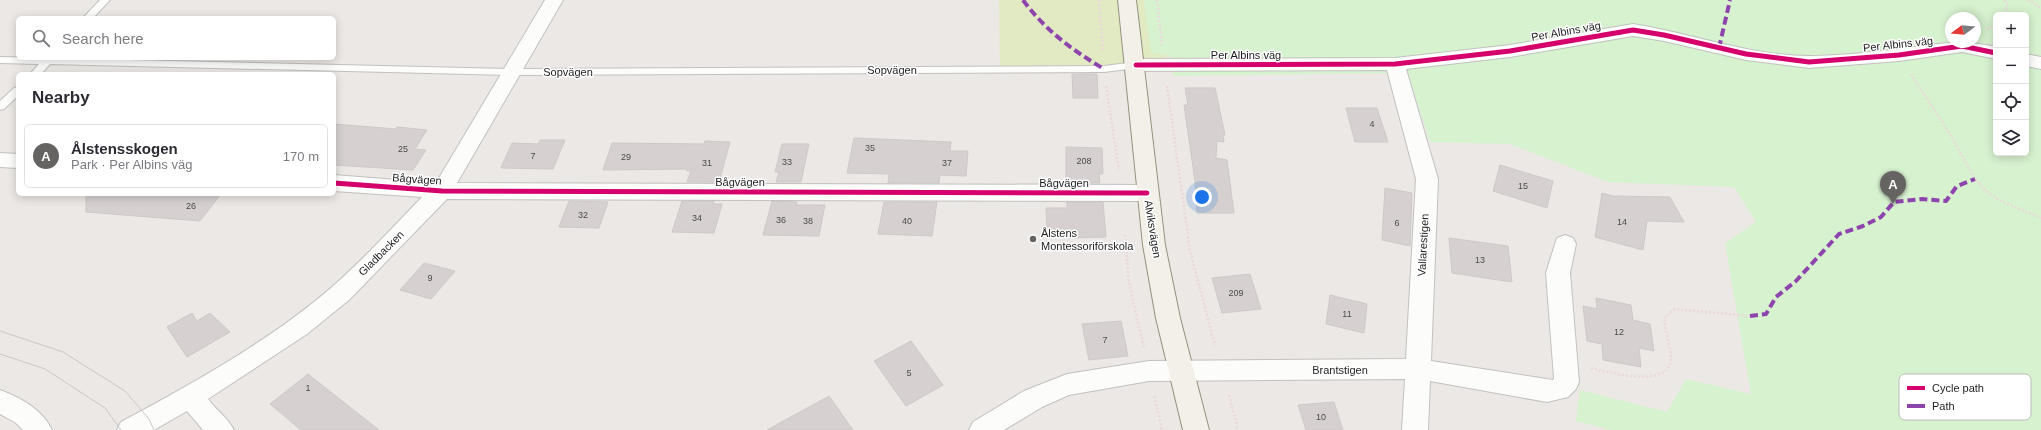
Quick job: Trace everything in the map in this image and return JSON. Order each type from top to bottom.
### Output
[{"type":"street","name":"Gladbacken","points":[[130,430],[191,397],[299,327],[341,293],[442,191],[554,0]]},
{"type":"street","name":"Alviksvägen","points":[[1127,0],[1136,65],[1147,193],[1160,279],[1196,430]]},
{"type":"street","name":"Per Albins väg","points":[[1136,65],[1395,64],[1510,51],[1634,30],[1776,59],[1809,62],[1899,55],[1962,46],[1993,52]]},
{"type":"street","points":[[2029,61],[2041,63]]},
{"type":"street","name":"Vallarestigen","points":[[1395,64],[1427,179],[1415,430]]},
{"type":"street","points":[[0,160],[16,161]]},
{"type":"street","name":"Bågvägen","points":[[336,183],[442,191],[1147,193]]},
{"type":"street","name":"Brantstigen","points":[[982,430],[1033,399],[1067,385],[1149,371],[1417,370],[1546,391],[1558,390],[1567,382],[1558,273],[1566,244]]},
{"type":"street","points":[[191,397],[207,418],[222,430]]},
{"type":"street","points":[[0,401],[25,415],[39,430]]},
{"type":"lane","points":[[90,16],[105,0]]},
{"type":"lane","name":"Sopvägen","points":[[0,60],[513,72],[1104,69],[1136,65]]},
{"type":"lane","points":[[37,72],[50,60]]},
{"type":"lane","points":[[0,107],[16,92]]},
{"type":"path","points":[[1157,0],[1164,65],[1190,250],[1238,430]]},
{"type":"path","points":[[2005,0],[2007,4],[2005,12]]},
{"type":"path","points":[[2028,0],[2041,8]]},
{"type":"path","points":[[1899,55],[1948,131],[1975,179],[1986,191],[1999,200],[2041,218]]},
{"type":"path","points":[[1597,369],[1646,378],[1664,373],[1670,367],[1671,361],[1664,318],[1675,310],[1750,316]]},
{"type":"green space","points":[[999,0],[2040,0],[2029,12],[1993,12],[1993,19],[1981,34],[1981,12],[1945,12],[1945,18],[1172,56],[1102,71],[1000,72]]},
{"type":"green space","points":[[1144,0],[2041,0],[2041,430],[1611,430],[1576,421],[1580,390],[1667,412],[1686,379],[1751,394],[1725,243],[1756,222],[1734,187],[1608,182],[1510,144],[1430,142],[1408,73],[1173,76],[1172,56],[1151,53]]},
{"type":"building","points":[[1072,74],[1097,74],[1098,98],[1073,98]]},
{"type":"building","points":[[1185,88],[1215,88],[1225,135],[1223,135],[1224,142],[1217,141],[1216,158],[1227,160],[1234,213],[1197,213],[1195,181],[1184,105],[1188,105]]},
{"type":"building","points":[[1346,108],[1377,108],[1388,142],[1355,142]]},
{"type":"building","points":[[336,124],[427,130],[415,149],[426,150],[413,170],[336,165]]},
{"type":"building","points":[[854,138],[951,142],[950,151],[968,151],[966,176],[940,175],[939,183],[888,183],[889,174],[847,173]]},
{"type":"building","points":[[540,140],[565,140],[553,169],[501,168],[512,143],[538,144]]},
{"type":"building","points":[[705,141],[730,142],[719,182],[687,182],[691,171],[687,171],[687,169],[603,170],[612,143],[704,144]]},
{"type":"building","points":[[782,144],[809,144],[801,182],[776,182],[779,172],[775,172]]},
{"type":"building","points":[[1066,147],[1102,148],[1103,174],[1099,174],[1100,183],[1066,183]]},
{"type":"building","points":[[1500,165],[1553,181],[1547,208],[1493,191]]},
{"type":"building","points":[[1385,188],[1412,193],[1410,246],[1382,240]]},
{"type":"building","points":[[1602,193],[1613,196],[1670,197],[1684,222],[1647,221],[1643,250],[1595,237]]},
{"type":"building","points":[[86,196],[219,196],[200,221],[86,212]]},
{"type":"building","points":[[569,201],[608,202],[599,228],[559,227]]},
{"type":"building","points":[[682,201],[714,201],[713,204],[722,204],[714,233],[672,232]]},
{"type":"building","points":[[772,201],[797,202],[796,205],[825,205],[819,236],[763,235]]},
{"type":"building","points":[[884,202],[937,202],[932,236],[878,234]]},
{"type":"building","points":[[1067,202],[1103,202],[1106,237],[1068,238],[1067,229],[1047,230],[1046,208],[1067,208]]},
{"type":"building","points":[[1449,238],[1508,246],[1512,282],[1452,273]]},
{"type":"building","points":[[424,263],[455,271],[431,299],[400,290]]},
{"type":"building","points":[[1250,274],[1261,309],[1222,313],[1212,278]]},
{"type":"building","points":[[1330,295],[1367,304],[1364,333],[1326,324]]},
{"type":"building","points":[[1596,298],[1631,305],[1633,320],[1650,324],[1654,351],[1639,348],[1641,367],[1603,360],[1602,344],[1587,341],[1583,306],[1597,309]]},
{"type":"building","points":[[192,313],[197,321],[210,313],[230,332],[187,357],[167,327]]},
{"type":"building","points":[[1121,321],[1128,356],[1089,360],[1082,324]]},
{"type":"building","points":[[911,341],[943,385],[906,406],[874,361]]},
{"type":"building","points":[[308,374],[379,430],[301,430],[270,404]]},
{"type":"building","points":[[829,396],[853,430],[767,430]]},
{"type":"building","points":[[1334,402],[1343,430],[1306,430],[1298,405]]},
{"type":"tram line","points":[[0,331],[63,352],[125,391],[149,419],[154,430]]},
{"type":"tram line","points":[[0,354],[45,369],[105,408],[121,430]]},
{"type":"marked path","points":[[1023,0],[1041,23],[1059,40],[1104,69]]},
{"type":"marked path","points":[[1719,48],[1730,0]]},
{"type":"marked path","points":[[1750,316],[1766,314],[1776,297],[1796,281],[1839,234],[1863,226],[1881,217],[1894,202],[1922,199],[1946,201],[1957,186],[1975,179]]},
{"type":"cycle path","points":[[1136,65],[1395,64],[1510,51],[1633,30],[1664,35],[1746,54],[1809,62],[1899,55],[1962,46],[1993,52]]},
{"type":"cycle path","points":[[336,183],[442,191],[1147,193]]},
{"type":"place","name":"Ålstensskogen","points":[[1893,204]]},
{"type":"place","name":"Ålstens Montessoriförskola","points":[[1033,239]]}]
